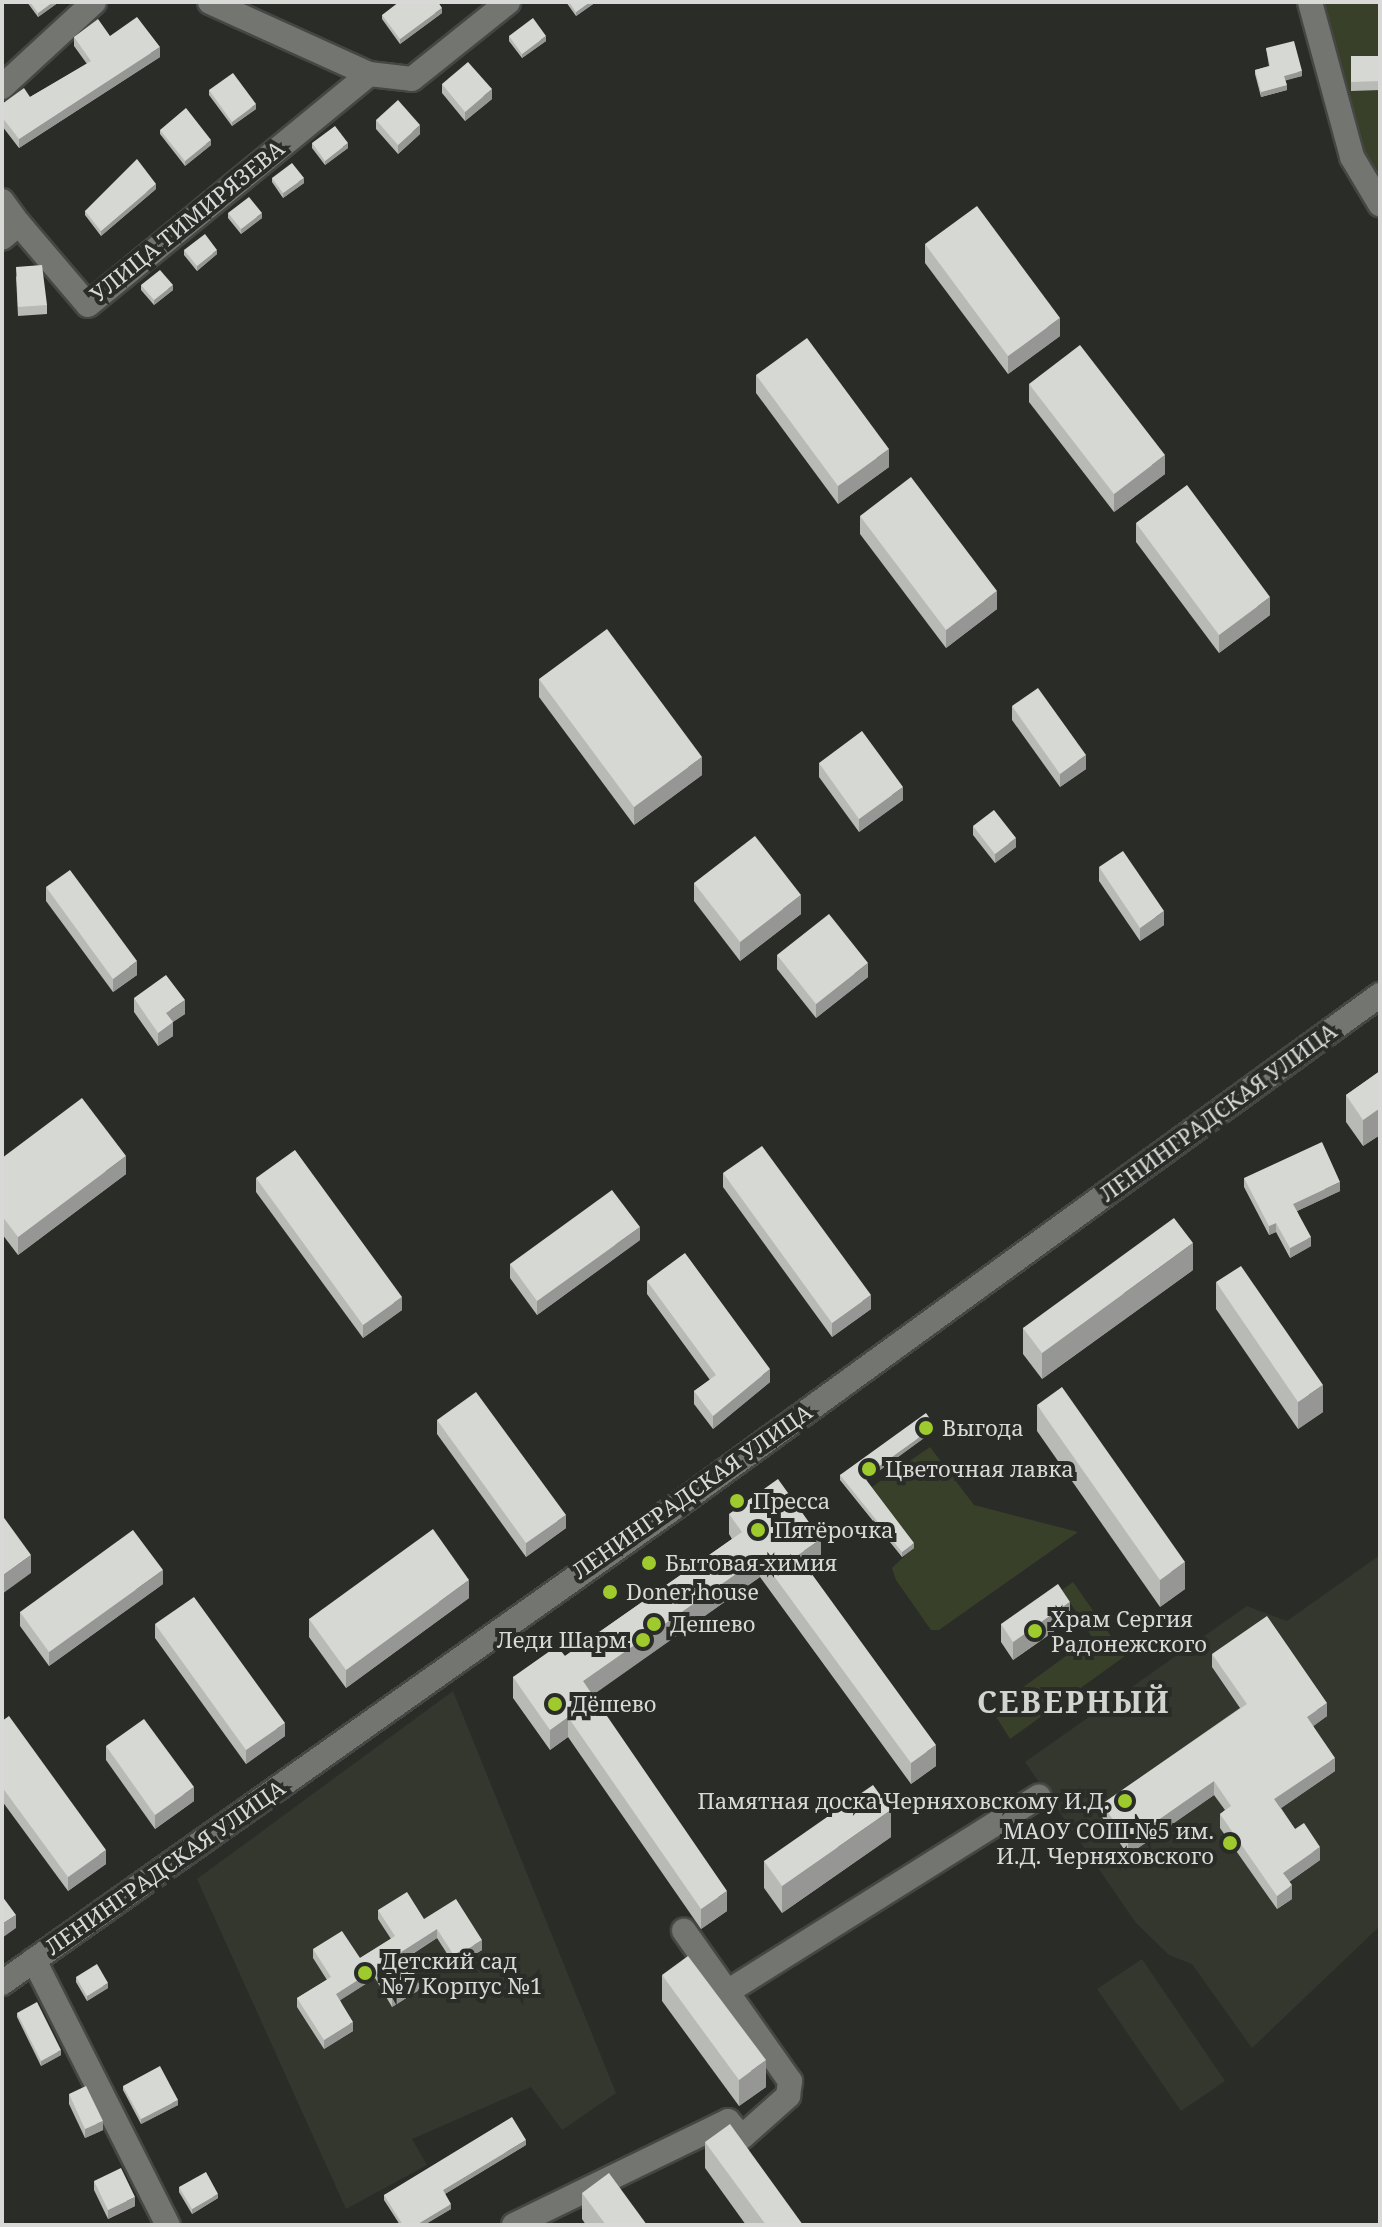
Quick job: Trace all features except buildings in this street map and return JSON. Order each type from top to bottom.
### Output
[{"type":"street","points":[[2,87],[94,2]]},
{"type":"street","points":[[210,2],[369,74],[412,79],[508,2]]},
{"type":"street","points":[[1310,2],[1352,157],[1380,204]]},
{"type":"street","name":"УЛИЦА ТИМИРЯЗЕВА","points":[[2,201],[10,231],[88,305],[369,74]]},
{"type":"street","name":"ЛЕНИНГРАДСКАЯ УЛИЦА","points":[[2,1983],[1380,995]]},
{"type":"street","points":[[727,1992],[1039,1796]]},
{"type":"street","points":[[514,2225],[728,2121],[742,2137],[777,2110],[790,2081],[684,1931]]},
{"type":"street","points":[[34,1960],[168,2225]]},
{"type":"shaded area","name":"МАОУ СОШ №5 им. И.Д. Черняховского","points":[[1380,1555],[1380,1926],[1252,2048],[1192,1964],[1169,1955],[1136,1923],[1025,1762],[1247,1606],[1287,1621]]},
{"type":"shaded area","points":[[453,1691],[616,2093],[562,2130],[531,2087],[412,2139],[427,2165],[346,2209],[197,1879]]},
{"type":"shaded area","points":[[1142,1959],[1225,2081],[1181,2111],[1097,1989]]},
{"type":"green space","points":[[1322,2],[1380,2],[1380,185],[1370,178]]},
{"type":"green space","points":[[930,1447],[974,1505],[1078,1532],[939,1630],[931,1630],[896,1580],[892,1568],[913,1548],[869,1489]]},
{"type":"green space","points":[[1073,1582],[1125,1656],[1010,1739],[992,1710],[1092,1637],[1062,1590]]},
{"type":"place","name":"Выгода","points":[[926,1428]]},
{"type":"place","name":"Цветочная лавка","points":[[869,1469]]},
{"type":"place","name":"Пресса","points":[[737,1501]]},
{"type":"place","name":"Пятёрочка","points":[[758,1530]]},
{"type":"place","name":"Бытовая химия","points":[[649,1563]]},
{"type":"place","name":"Doner house","points":[[610,1592]]},
{"type":"place","name":"Дешево","points":[[654,1624]]},
{"type":"place","name":"Храм Сергия Радонежского","points":[[1035,1631]]},
{"type":"place","name":"Леди Шарм","points":[[643,1640]]},
{"type":"place","name":"Дёшево","points":[[555,1704]]},
{"type":"place","name":"Памятная доска Черняховскому И.Д.","points":[[1125,1801]]},
{"type":"place","name":"МАОУ СОШ №5 им. И.Д. Черняховского","points":[[1230,1843]]},
{"type":"place","name":"Детский сад №7 Корпус №1","points":[[365,1973]]},
{"type":"district","name":"СЕВЕРНЫЙ","points":[[1074,1702]]}]
